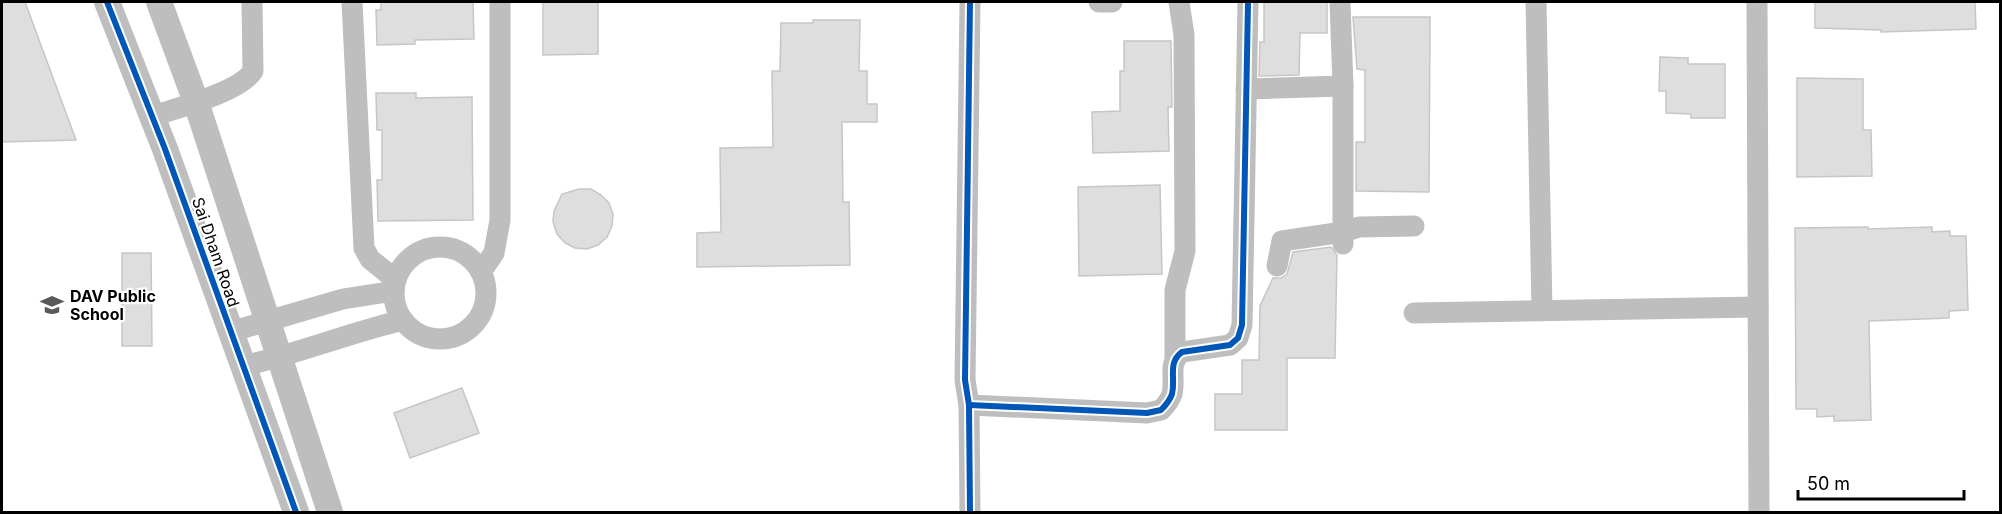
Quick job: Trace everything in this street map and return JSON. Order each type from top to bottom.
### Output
[{"type":"street","name":"Sai Dham Road","points":[[107,2],[153,116],[296,513]]},
{"type":"street","name":"Sai Dham Road","points":[[159,2],[196,102],[330,513]]},
{"type":"street","points":[[153,116],[196,102],[242,83],[253,71],[252,2]]},
{"type":"street","points":[[352,2],[364,248],[370,259],[395,285]]},
{"type":"street","points":[[481,272],[494,253],[500,220],[500,2]]},
{"type":"street","points":[[970,2],[965,380],[969,405],[970,513]]},
{"type":"street","points":[[1099,2],[1112,2]]},
{"type":"street","points":[[969,405],[1147,413],[1161,410],[1172,394],[1175,357],[1175,290],[1185,251],[1184,35],[1179,2]]},
{"type":"street","points":[[1175,357],[1182,352],[1230,345],[1241,331],[1248,2]]},
{"type":"street","points":[[1340,2],[1343,86],[1343,238]]},
{"type":"street","points":[[1536,2],[1542,310]]},
{"type":"street","points":[[1757,2],[1759,513]]},
{"type":"street","points":[[1246,88],[1343,86]]},
{"type":"street","points":[[1277,266],[1282,240],[1343,238],[1359,226],[1414,226]]},
{"type":"street","points":[[435,247],[451,248],[465,254],[481,272],[486,292],[484,308],[477,321],[465,331],[452,338],[436,339],[422,335],[408,327],[394,301],[395,285],[399,271],[408,259],[421,251],[435,247]]},
{"type":"street","points":[[230,332],[395,285]]},
{"type":"street","points":[[1414,313],[1758,307]]},
{"type":"street","points":[[243,366],[281,357],[356,332],[403,320]]},
{"type":"building","points":[[2,2],[25,2],[76,140],[2,142]]},
{"type":"building","points":[[381,2],[473,2],[474,39],[415,40],[415,44],[377,45],[376,10],[381,10]]},
{"type":"building","points":[[543,2],[598,2],[598,54],[543,55]]},
{"type":"building","points":[[1264,2],[1327,2],[1327,33],[1300,33],[1299,75],[1259,76],[1260,42],[1264,42]]},
{"type":"building","points":[[1815,2],[1975,2],[1976,29],[1881,32],[1881,30],[1815,28]]},
{"type":"building","points":[[1353,17],[1430,17],[1429,192],[1356,191],[1356,142],[1365,142],[1365,70],[1357,69]]},
{"type":"building","points":[[813,20],[860,20],[859,71],[867,71],[867,104],[877,104],[877,122],[842,122],[843,202],[849,202],[850,265],[697,267],[697,233],[721,232],[720,148],[773,147],[772,71],[780,71],[781,23],[813,23]]},
{"type":"building","points":[[1124,41],[1171,41],[1172,107],[1168,107],[1169,151],[1093,153],[1092,112],[1120,111],[1120,71],[1124,71]]},
{"type":"building","points":[[1660,57],[1688,58],[1688,64],[1725,64],[1725,118],[1691,118],[1691,114],[1666,113],[1666,91],[1659,91]]},
{"type":"building","points":[[1797,78],[1863,79],[1863,130],[1871,130],[1872,176],[1797,177]]},
{"type":"building","points":[[376,93],[416,93],[416,98],[472,97],[473,220],[378,221],[377,180],[382,180],[382,130],[377,130]]},
{"type":"building","points":[[1160,185],[1162,274],[1079,276],[1078,187]]},
{"type":"building","points":[[579,189],[591,189],[601,195],[609,203],[613,214],[612,226],[607,237],[598,245],[587,249],[575,248],[565,243],[557,234],[553,222],[554,211],[562,194]]},
{"type":"building","points":[[1868,227],[1868,229],[1932,227],[1932,232],[1950,231],[1950,236],[1966,236],[1968,310],[1949,311],[1949,318],[1869,321],[1871,420],[1834,421],[1834,416],[1817,417],[1817,409],[1796,409],[1795,228]]},
{"type":"building","points":[[1331,247],[1337,255],[1335,358],[1287,358],[1287,430],[1215,430],[1215,394],[1242,394],[1242,360],[1259,360],[1260,306],[1273,278],[1281,278],[1287,274],[1293,252]]},
{"type":"building","points":[[122,253],[151,253],[152,346],[122,346]]},
{"type":"building","points":[[462,388],[479,433],[410,458],[394,413]]},
{"type":"cycle path","points":[[107,2],[165,149],[296,512]]},
{"type":"cycle path","points":[[970,2],[965,380],[969,405],[970,512]]},
{"type":"cycle path","points":[[969,405],[1147,413],[1161,410],[1172,394],[1173,366],[1177,356],[1182,352],[1230,345],[1238,338],[1242,325],[1248,2]]},
{"type":"place","name":"DAV Public School","points":[[52,305]]}]
